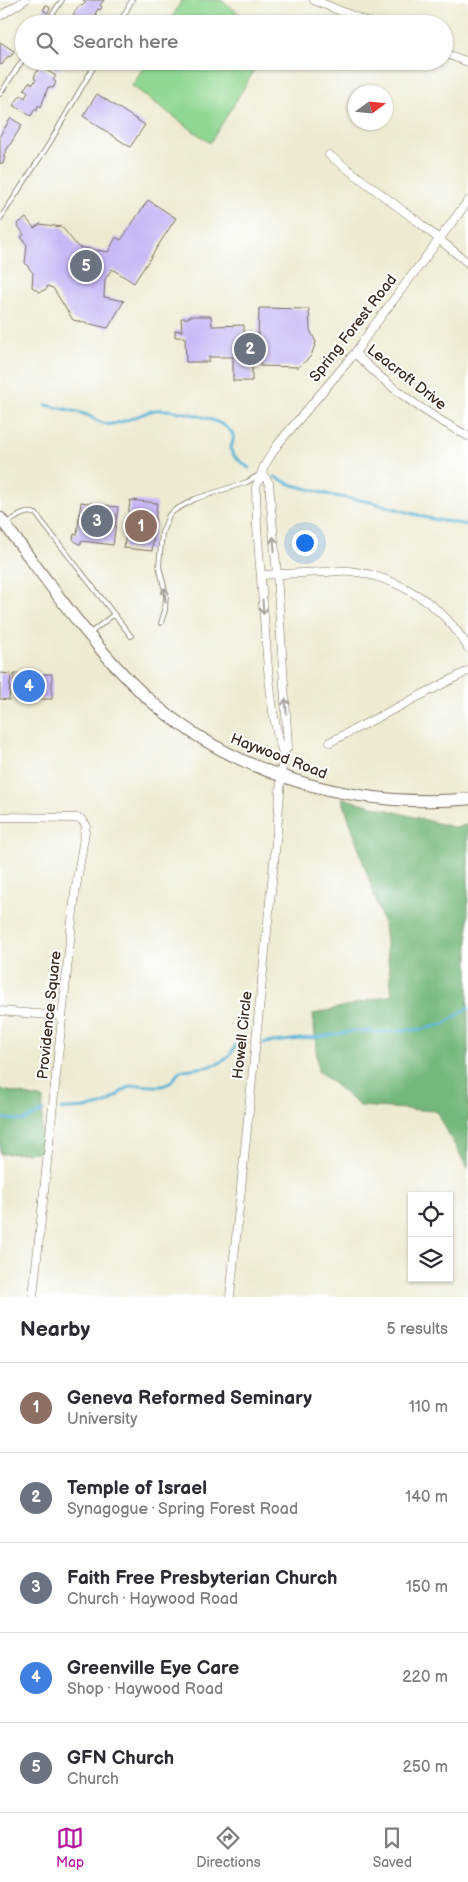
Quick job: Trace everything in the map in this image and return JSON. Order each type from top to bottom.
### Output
[{"type":"main road","name":"Haywood Road","points":[[3,521],[89,634],[118,668],[144,694],[180,723],[219,748],[241,760],[328,791],[375,798],[429,802],[468,799]]},
{"type":"street","points":[[0,16],[26,0]]},
{"type":"street","points":[[314,0],[350,15]]},
{"type":"street","points":[[453,56],[468,62]]},
{"type":"street","points":[[329,155],[468,263]]},
{"type":"street","name":"Spring Forest Road","points":[[280,775],[283,753],[273,711],[255,501],[256,487],[264,466],[278,444],[354,353],[468,201]]},
{"type":"street","name":"Leacroft Drive","points":[[354,353],[368,367],[424,411],[468,436]]},
{"type":"street","name":"Spring Forest Road","points":[[262,473],[269,483],[277,575],[288,746],[283,753]]},
{"type":"street","points":[[261,575],[348,571],[371,575],[389,581],[411,592],[438,611],[452,624],[468,648]]},
{"type":"street","points":[[330,742],[468,671]]},
{"type":"street","name":"Howell Circle","points":[[230,1297],[277,832],[280,775]]},
{"type":"street","name":"Providence Square","points":[[0,817],[77,818],[81,819],[86,825],[75,893],[33,1297]]},
{"type":"street","points":[[0,1011],[62,1016]]},
{"type":"lane","points":[[52,15],[62,0]]},
{"type":"lane","points":[[124,15],[132,0]]},
{"type":"lane","points":[[0,94],[16,70]]},
{"type":"lane","points":[[0,219],[50,144],[92,70]]},
{"type":"lane","points":[[161,623],[166,610],[166,595],[159,566],[162,533],[168,515],[195,499],[247,482],[262,473]]},
{"type":"lane","points":[[3,521],[23,513],[30,512],[36,514],[131,636]]},
{"type":"lane","points":[[89,634],[113,615]]},
{"type":"green space","points":[[182,0],[221,0],[241,15],[173,15]]},
{"type":"green space","points":[[142,70],[255,70],[210,143],[132,86]]},
{"type":"green space","points":[[342,798],[456,828],[468,824],[468,1169],[436,1111],[360,1106],[318,1071],[313,1014],[392,995],[384,925]]},
{"type":"green space","points":[[0,1089],[43,1099],[41,1152],[0,1154]]},
{"type":"building","points":[[83,0],[104,0],[100,5],[102,7],[95,14],[97,15],[74,15],[80,5],[82,6],[86,2]]},
{"type":"building","points":[[46,5],[50,8],[48,13],[43,10]]},
{"type":"building","points":[[0,42],[14,51],[2,65],[0,64]]},
{"type":"building","points":[[38,70],[46,70],[56,76],[53,80],[56,82],[53,88],[48,87],[41,107],[38,105],[37,111],[35,109],[31,116],[13,105],[21,95],[25,98],[28,92],[24,89],[29,82],[33,84],[36,79],[34,78]]},
{"type":"building","points":[[97,94],[145,125],[130,147],[83,116]]},
{"type":"building","points":[[11,118],[22,125],[3,156],[5,157],[3,164],[0,163],[0,135]]},
{"type":"building","points":[[148,200],[176,218],[134,283],[112,269],[105,279],[104,297],[124,301],[108,328],[73,320],[53,288],[47,286],[47,289],[39,292],[32,287],[33,273],[25,263],[27,245],[21,237],[24,235],[17,224],[26,218],[34,228],[40,224],[62,227],[78,247],[108,252],[116,237],[121,240]]},
{"type":"building","points":[[259,308],[309,309],[310,330],[316,342],[311,356],[299,367],[260,366],[260,359],[252,359],[252,381],[233,381],[233,357],[209,357],[209,362],[186,362],[185,337],[175,337],[175,330],[182,331],[181,318],[211,316],[212,326],[244,325],[244,338],[258,339]]},
{"type":"building","points":[[130,500],[157,503],[152,551],[124,548]]},
{"type":"building","points":[[81,502],[118,507],[113,545],[81,541],[81,544],[78,544],[73,539],[74,534],[77,535]]},
{"type":"building","points":[[0,673],[11,674],[9,700],[0,699]]},
{"type":"building","points":[[14,674],[52,674],[52,699],[14,700]]},
{"type":"waterway","points":[[46,405],[82,413],[107,424],[117,423],[155,410],[197,415],[228,429],[233,435],[230,449],[235,457],[249,468]]},
{"type":"waterway","points":[[275,477],[290,484],[334,496],[371,502],[432,519],[468,525]]},
{"type":"waterway","points":[[264,1043],[355,1031],[383,1032],[423,1029],[444,1024],[468,1008]]},
{"type":"waterway","points":[[61,1109],[99,1106],[132,1086],[165,1085],[172,1082],[180,1071],[220,1063],[230,1055],[236,1045],[245,1043]]},
{"type":"waterway","points":[[0,1118],[23,1121],[43,1111]]},
{"type":"place","name":"GFN Church","points":[[86,266]]},
{"type":"place","name":"Temple of Israel","points":[[250,349]]},
{"type":"place","name":"Faith Free Presbyterian Church","points":[[97,521]]},
{"type":"place","name":"Geneva Reformed Seminary","points":[[141,526]]},
{"type":"place","name":"Greenville Eye Care","points":[[29,686]]}]
